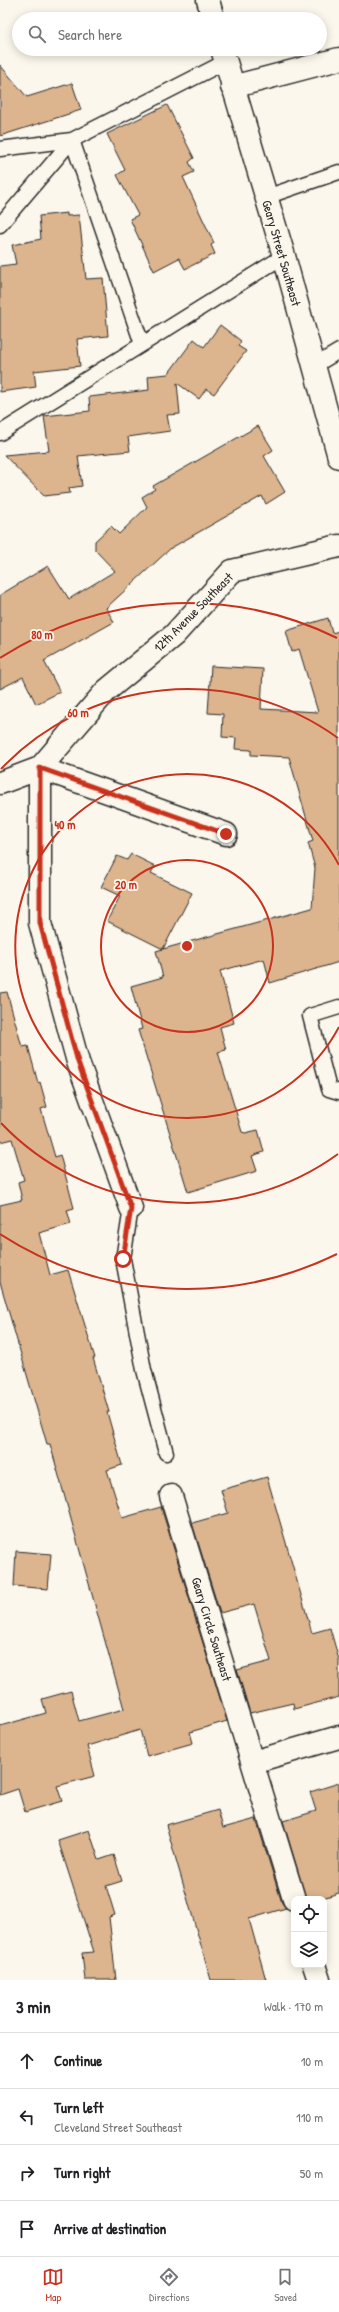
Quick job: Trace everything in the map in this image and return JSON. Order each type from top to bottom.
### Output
[{"type":"street","points":[[208,0],[211,12]]},
{"type":"street","name":"Geary Street Southeast","points":[[223,56],[284,256],[339,457]]},
{"type":"street","points":[[232,87],[339,59]]},
{"type":"street","name":"12th Avenue Southeast","points":[[0,783],[40,768],[106,691],[174,635],[232,571],[339,546]]},
{"type":"street","points":[[131,1208],[78,1062],[40,923],[40,768],[226,834]]},
{"type":"street","name":"Geary Circle Southeast","points":[[171,1496],[276,1846],[293,1896]]},
{"type":"street","points":[[252,1762],[339,1737]]},
{"type":"street","points":[[315,1968],[319,1980]]},
{"type":"lane","points":[[0,225],[72,140],[221,56]]},
{"type":"lane","points":[[0,149],[72,140]]},
{"type":"lane","points":[[72,140],[142,344]]},
{"type":"lane","points":[[266,197],[339,172]]},
{"type":"lane","points":[[0,433],[284,256]]},
{"type":"lane","points":[[314,366],[339,351]]},
{"type":"lane","points":[[339,1007],[310,1016],[329,1089],[339,1092]]},
{"type":"lane","points":[[131,1208],[123,1259],[144,1370],[166,1453]]},
{"type":"building","points":[[0,65],[27,97],[72,83],[81,110],[0,136]]},
{"type":"building","points":[[167,105],[194,158],[189,162],[194,172],[183,177],[214,243],[211,245],[215,254],[185,269],[179,258],[154,271],[130,219],[138,215],[117,175],[125,170],[107,134]]},
{"type":"building","points":[[67,213],[67,216],[79,215],[86,279],[103,278],[108,336],[77,339],[80,366],[34,371],[36,387],[0,392],[0,266],[16,264],[12,245],[41,239],[39,216]]},
{"type":"building","points":[[220,325],[241,341],[238,346],[246,351],[214,394],[206,389],[199,399],[177,383],[180,414],[167,415],[170,431],[128,437],[130,451],[78,456],[82,486],[69,488],[70,493],[44,496],[4,455],[49,451],[44,416],[90,411],[89,397],[149,390],[148,376],[168,374],[194,339],[204,347]]},
{"type":"building","points":[[258,426],[273,450],[264,456],[285,492],[266,504],[262,496],[171,548],[106,608],[114,622],[44,661],[60,692],[36,704],[23,677],[0,689],[0,595],[48,566],[69,599],[115,571],[95,550],[95,541],[111,526],[119,534],[147,507],[142,497],[155,489],[153,486]]},
{"type":"building","points":[[328,618],[332,633],[339,631],[339,962],[270,983],[264,959],[220,971],[234,1023],[220,1027],[226,1050],[218,1052],[242,1132],[245,1133],[258,1130],[264,1152],[252,1156],[257,1171],[188,1192],[138,1030],[142,1029],[131,986],[163,977],[156,951],[312,908],[315,868],[308,843],[313,841],[289,757],[251,755],[251,750],[235,749],[236,738],[222,737],[223,714],[208,713],[211,666],[263,669],[261,709],[318,712],[299,649],[292,652],[286,631]]},
{"type":"building","points":[[131,854],[155,866],[151,873],[192,893],[163,949],[107,921],[120,896],[101,887],[117,856],[127,860]]},
{"type":"building","points":[[7,992],[22,1047],[28,1046],[38,1083],[40,1082],[47,1107],[41,1109],[55,1157],[60,1155],[74,1208],[67,1210],[71,1224],[39,1233],[50,1275],[68,1270],[95,1358],[93,1358],[109,1412],[107,1412],[122,1465],[107,1470],[122,1518],[161,1507],[227,1721],[190,1732],[193,1743],[147,1756],[140,1730],[87,1746],[95,1776],[57,1786],[62,1801],[25,1812],[18,1789],[0,1795],[0,1726],[46,1713],[42,1699],[71,1691],[79,1721],[124,1709],[50,1444],[47,1444],[0,1282],[0,1205],[22,1200],[18,1182],[24,1180],[12,1139],[0,1142],[0,993]]},
{"type":"building","points":[[267,1477],[312,1633],[330,1628],[339,1660],[339,1697],[294,1709],[293,1703],[250,1713],[237,1670],[271,1661],[254,1604],[220,1613],[192,1523],[228,1513],[221,1490]]},
{"type":"building","points":[[16,1551],[51,1554],[48,1589],[14,1586]]},
{"type":"building","points":[[339,1783],[339,1893],[327,1897],[305,1896],[283,1821],[316,1811],[310,1792]]},
{"type":"building","points":[[218,1810],[223,1828],[256,1819],[282,1903],[286,1908],[249,1919],[266,1980],[211,1980],[166,1825]]},
{"type":"building","points":[[89,1830],[99,1860],[114,1855],[122,1881],[106,1886],[115,1915],[109,1917],[116,1980],[85,1980],[82,1953],[94,1952],[58,1840]]},
{"type":"route","points":[[123,1259],[131,1208],[78,1062],[40,923],[40,768],[226,834]]}]
